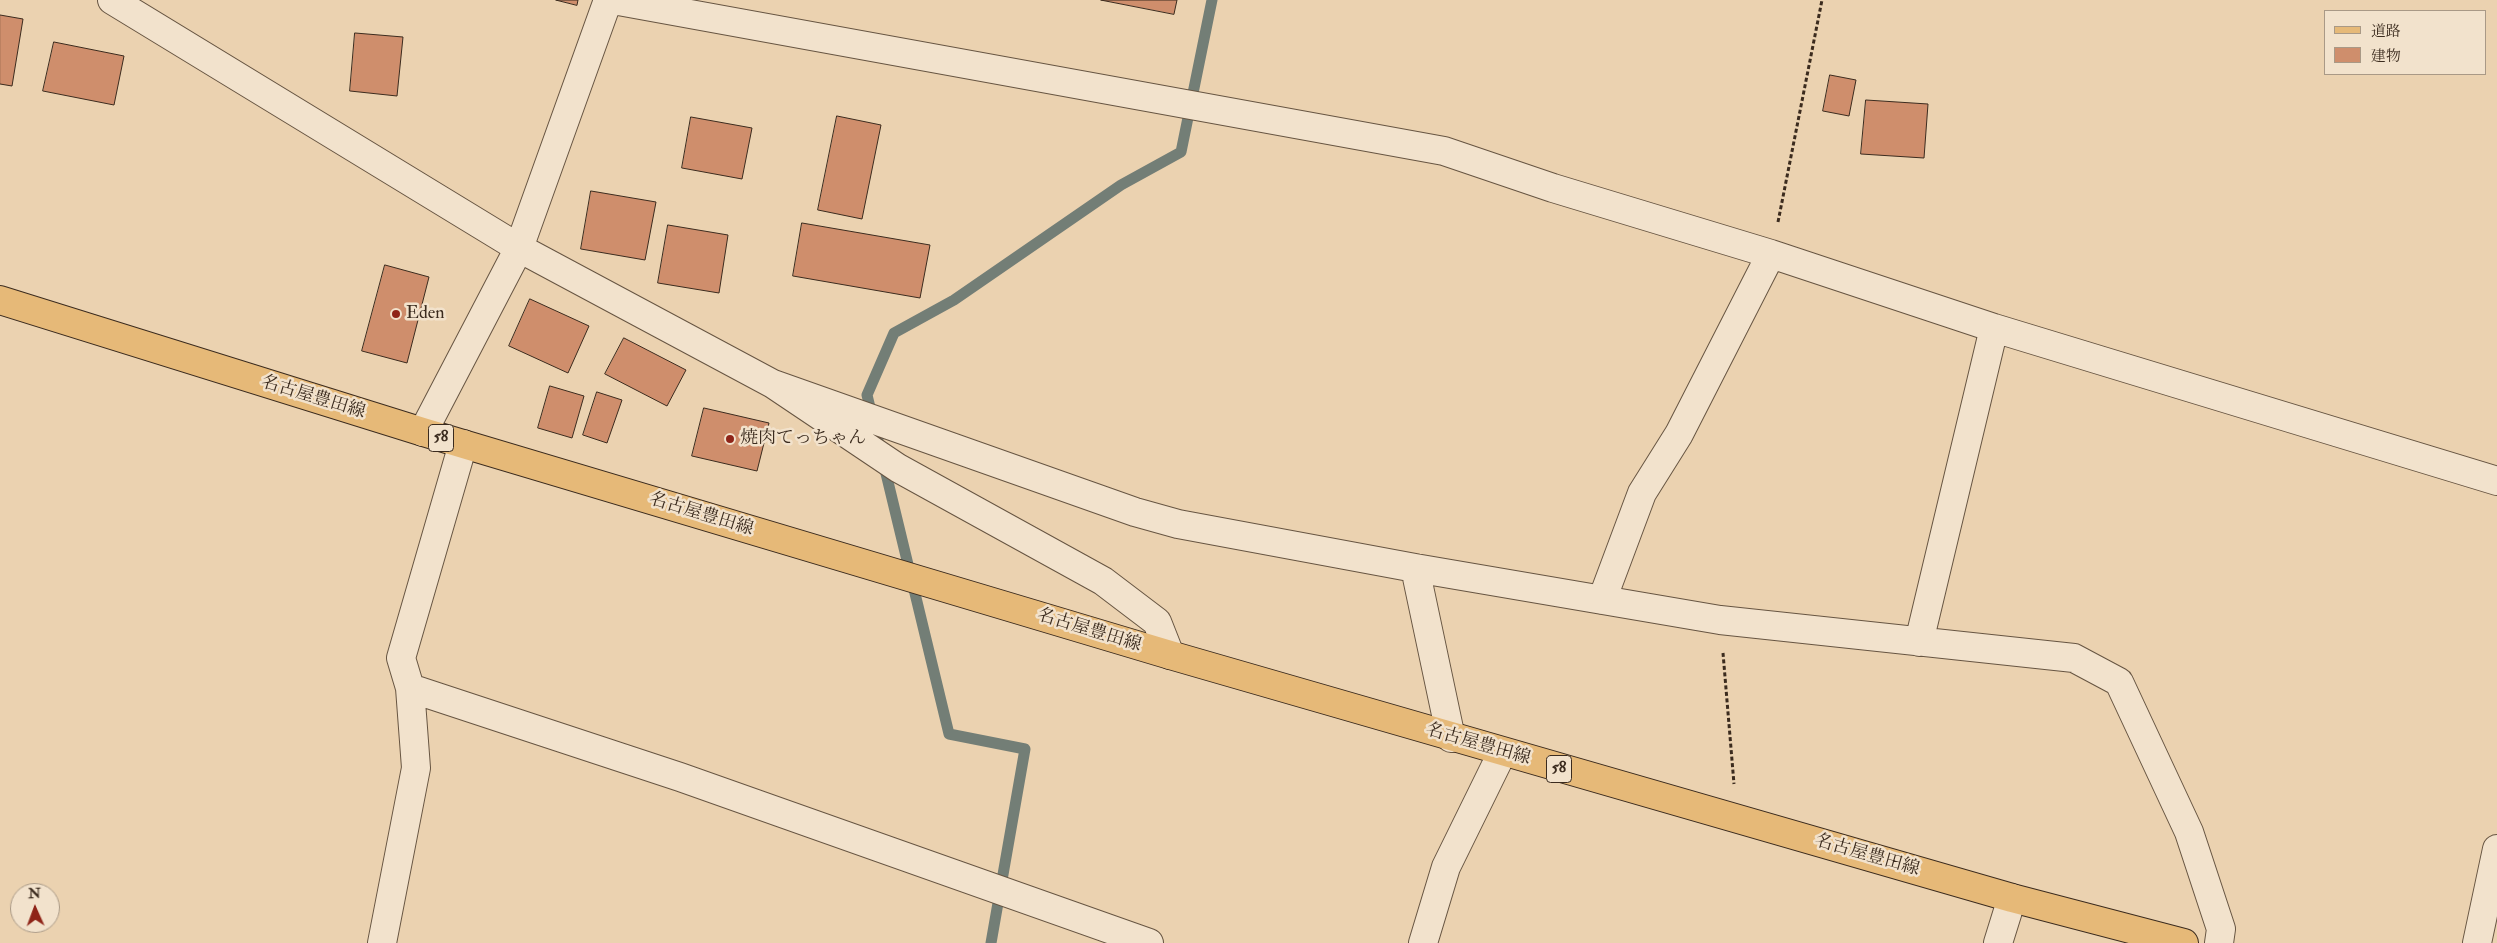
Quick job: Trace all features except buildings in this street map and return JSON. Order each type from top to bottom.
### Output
[{"type":"main road","name":"名古屋豊田線","points":[[0,300],[423,432],[1451,738],[2012,898],[2184,943]]},
{"type":"street","points":[[112,0],[140,8],[519,248],[853,425],[898,468],[1103,581],[1158,622],[1170,655]]},
{"type":"street","points":[[423,432],[519,248],[608,0]]},
{"type":"street","points":[[613,0],[1444,151],[1553,188],[1772,254],[1994,328],[2497,481]]},
{"type":"street","points":[[1602,600],[1642,493],[1679,434],[1772,254]]},
{"type":"street","points":[[1918,642],[1994,328]]},
{"type":"street","points":[[853,425],[897,428],[1144,515],[1178,524],[1415,568],[1720,620],[2074,658],[2120,682],[2189,832],[2221,929],[2219,943]]},
{"type":"street","points":[[382,943],[416,768],[410,688],[401,658],[463,444]]},
{"type":"street","points":[[1415,568],[1451,738]]},
{"type":"street","points":[[410,688],[680,777],[1149,943]]},
{"type":"street","points":[[1423,943],[1446,867],[1502,753]]},
{"type":"street","points":[[2477,943],[2497,849]]},
{"type":"street","points":[[1998,943],[2012,898]]},
{"type":"path","points":[[1772,254],[1822,0]]},
{"type":"path","points":[[1720,620],[1736,818]]},
{"type":"waterway","points":[[991,943],[1025,749],[949,734],[867,395],[894,333],[954,300],[1121,185],[1181,152],[1212,0]]},
{"type":"place","name":"Eden","points":[[396,314]]},
{"type":"place","name":"焼肉てっちゃん","points":[[730,439]]}]
